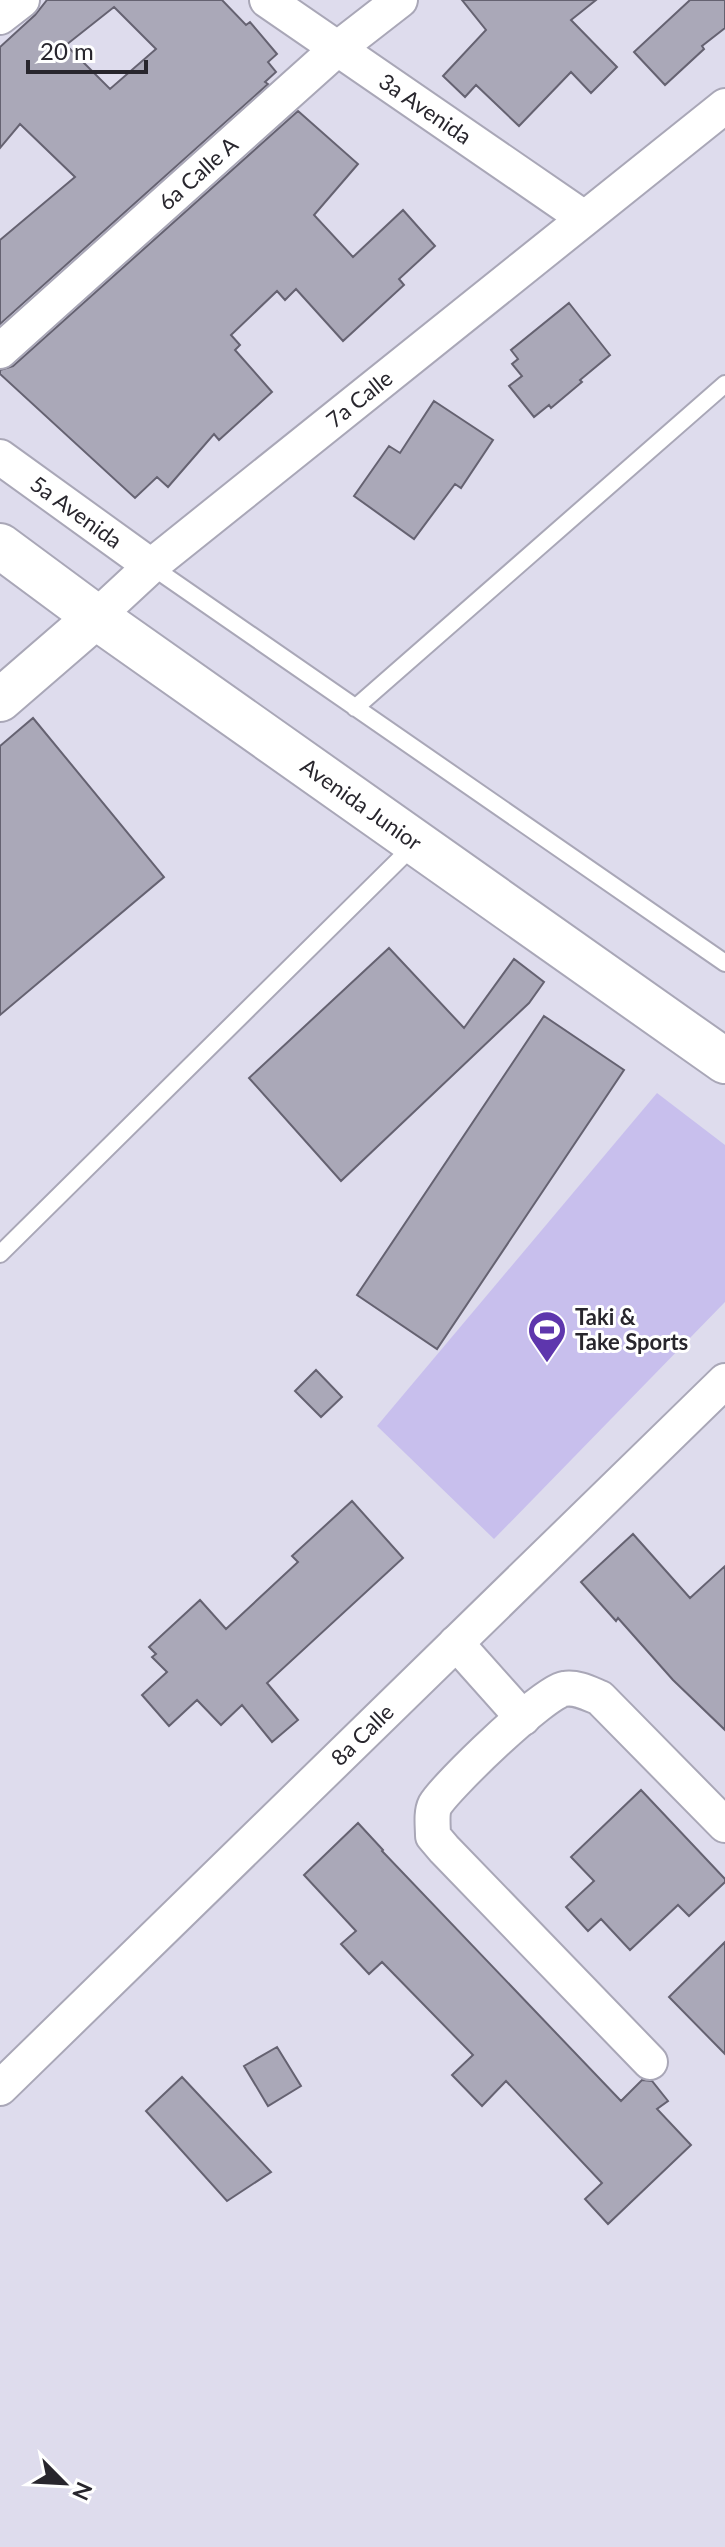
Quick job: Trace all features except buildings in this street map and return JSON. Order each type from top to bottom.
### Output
[{"type":"main road","name":"Avenida Junior","points":[[0,546],[725,1061]]},
{"type":"street","points":[[0,17],[22,0]]},
{"type":"street","name":"3a Avenida","points":[[267,0],[584,218]]},
{"type":"street","name":"6a Calle A","points":[[0,351],[337,49],[400,0]]},
{"type":"street","name":"7a Calle","points":[[0,700],[151,566],[725,106]]},
{"type":"street","name":"5a Avenida","points":[[0,457],[151,566]]},
{"type":"street","name":"8a Calle","points":[[0,2088],[725,1381]]},
{"type":"street","points":[[456,1643],[523,1718]]},
{"type":"street","points":[[650,2062],[433,1836],[433,1808],[454,1781],[523,1718],[561,1689],[577,1689],[600,1698],[725,1825]]},
{"type":"lane","points":[[355,708],[725,384]]},
{"type":"lane","points":[[151,566],[725,963]]},
{"type":"lane","points":[[0,1254],[416,843]]},
{"type":"shaded area","name":"Taki & Take Sports","points":[[657,1093],[725,1145],[725,1302],[494,1539],[377,1426]]},
{"type":"place","name":"Taki & Take Sports","points":[[547,1364]]}]
